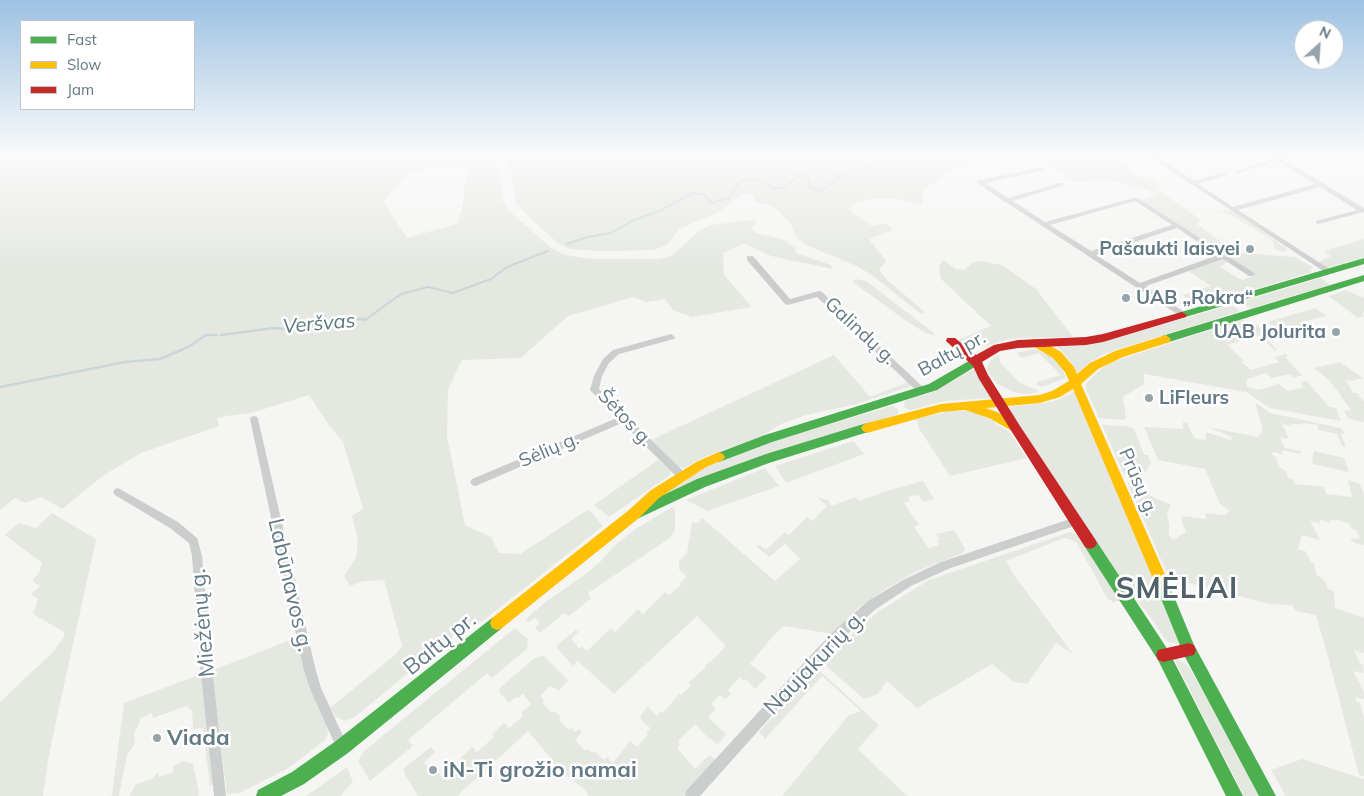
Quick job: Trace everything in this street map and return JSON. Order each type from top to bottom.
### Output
[{"type":"main road","name":"Baltų pr.","points":[[264,796],[298,778],[342,747],[634,514],[655,494],[682,476],[722,455],[768,438],[922,391],[964,370],[976,360],[998,348],[1035,342],[1086,341],[1103,338],[1364,261]]},
{"type":"main road","points":[[1328,272],[1346,284]]},
{"type":"main road","name":"Baltų pr.","points":[[634,514],[730,472],[780,454],[908,416],[960,405],[1040,399],[1056,394],[1076,382],[1106,359],[1132,349],[1364,278]]},
{"type":"main road","points":[[1232,300],[1250,314]]},
{"type":"main road","points":[[951,341],[976,360],[1000,403],[1163,655],[1236,796]]},
{"type":"main road","name":"Prūsų g.","points":[[1035,342],[1057,355],[1065,363],[1076,382],[1189,650],[1268,796]]},
{"type":"main road","points":[[991,388],[1010,398],[1022,400]]},
{"type":"main road","points":[[895,400],[908,416]]},
{"type":"main road","points":[[960,405],[993,415],[1016,428]]},
{"type":"main road","points":[[1163,655],[1189,650]]},
{"type":"street","points":[[994,192],[1183,314]]},
{"type":"street","points":[[1006,200],[1033,192]]},
{"type":"street","points":[[1207,192],[1328,272]]},
{"type":"street","points":[[1234,209],[1292,192]]},
{"type":"street","points":[[1333,192],[1363,210]]},
{"type":"street","points":[[1045,224],[1136,199],[1252,274]]},
{"type":"street","points":[[1318,222],[1363,210]]},
{"type":"street","points":[[1092,254],[1177,226]]},
{"type":"street","points":[[1140,286],[1224,256]]},
{"type":"street","name":"Galindų g.","points":[[750,258],[788,302],[819,294],[922,391]]},
{"type":"street","name":"Šėtos g.","points":[[671,338],[616,352],[606,361],[598,376],[594,390],[682,476]]},
{"type":"street","name":"Labūnavos g.","points":[[254,419],[309,667],[316,689],[342,747]]},
{"type":"street","name":"Sėlių g.","points":[[475,482],[622,419]]},
{"type":"street","name":"Miežėnų g.","points":[[118,492],[174,525],[193,541],[197,556],[206,666],[220,796]]},
{"type":"street","name":"Naujakurių g.","points":[[691,796],[814,660],[839,634],[872,605],[907,583],[945,565],[1076,521]]},
{"type":"shaded area","points":[[0,192],[392,192],[383,202],[407,238],[457,224],[464,192],[502,192],[506,208],[550,247],[565,255],[592,259],[659,259],[669,257],[700,230],[711,225],[752,220],[757,222],[752,228],[756,233],[782,239],[795,248],[796,253],[831,265],[833,269],[771,256],[744,243],[723,253],[724,275],[752,307],[692,317],[673,310],[665,299],[646,302],[633,297],[568,316],[521,358],[462,360],[448,389],[447,436],[465,525],[491,537],[499,553],[520,554],[589,509],[603,526],[484,620],[452,637],[356,716],[346,721],[336,717],[330,708],[396,654],[402,646],[384,580],[363,581],[350,586],[344,576],[356,558],[358,539],[352,516],[363,509],[343,442],[309,395],[251,413],[217,419],[219,426],[141,453],[104,475],[62,509],[42,497],[25,503],[15,498],[0,510]]},
{"type":"shaded area","points":[[514,192],[923,192],[923,205],[896,199],[874,198],[856,202],[848,209],[872,226],[886,223],[893,230],[869,239],[886,261],[879,270],[888,281],[925,312],[921,314],[873,276],[857,266],[806,245],[798,239],[789,221],[772,206],[755,202],[753,196],[748,193],[743,194],[717,213],[679,229],[668,244],[653,250],[603,251],[570,249],[558,243],[515,202]]},
{"type":"shaded area","points":[[1151,192],[1161,192],[1201,220],[1197,224],[1220,241],[1243,253],[1295,257],[1314,268],[1309,269],[1312,272],[1229,297],[1220,291],[1187,298],[1183,295],[1211,286],[1187,270],[1223,259],[1229,261],[1220,267],[1240,279],[1243,280],[1256,274],[1141,200],[1155,195]]},
{"type":"shaded area","points":[[1225,210],[1234,212],[1287,249],[1284,252],[1276,250],[1272,240],[1231,215],[1221,212],[1209,215]]},
{"type":"shaded area","points":[[1364,239],[1364,257],[1327,268],[1318,262],[1331,256],[1324,251]]},
{"type":"shaded area","points":[[943,260],[956,269],[964,270],[972,263],[979,261],[1002,265],[1036,289],[1073,337],[1019,338],[1005,340],[980,348],[965,347],[959,343],[960,339],[991,326],[941,279],[939,266]]},
{"type":"shaded area","points":[[1321,278],[1330,285],[1252,308],[1243,304],[1243,301]]},
{"type":"shaded area","points":[[855,279],[866,281],[934,333],[933,335],[906,321],[853,282]]},
{"type":"shaded area","points":[[1346,290],[1364,298],[1364,312],[1362,313],[1364,316],[1358,318],[1328,296]]},
{"type":"shaded area","points":[[1231,305],[1238,309],[1238,312],[1106,353],[1089,363],[1077,374],[1071,362],[1056,345],[1108,340]]},
{"type":"shaded area","points":[[1316,308],[1326,316],[1299,323],[1313,334],[1306,336],[1295,328],[1281,332],[1267,322]]},
{"type":"shaded area","points":[[1241,320],[1257,325],[1267,334],[1264,336],[1277,350],[1275,351],[1260,335],[1227,345],[1244,361],[1241,362],[1251,370],[1279,362],[1274,357],[1286,354],[1288,356],[1285,357],[1302,375],[1294,378],[1290,374],[1272,378],[1266,373],[1247,379],[1247,387],[1259,390],[1279,384],[1288,391],[1304,387],[1300,382],[1307,381],[1329,407],[1336,408],[1341,421],[1270,408],[1246,392],[1144,374],[1144,384],[1123,397],[1126,418],[1123,420],[1099,418],[1086,389],[1086,384],[1109,363]]},
{"type":"shaded area","points":[[1035,349],[1053,357],[1062,367],[1066,378],[1042,387],[1037,385],[1037,382],[1061,375],[1039,353],[1022,358],[1016,353]]},
{"type":"shaded area","points":[[834,355],[870,397],[906,383],[905,380],[912,386],[853,405],[806,415],[781,424],[762,436],[704,457],[684,468],[678,467],[651,440]]},
{"type":"shaded area","points":[[999,355],[1000,362],[1019,382],[1039,391],[1029,394],[1016,393],[997,384],[987,368],[990,361]]},
{"type":"shaded area","points":[[1340,362],[1364,379],[1346,380],[1353,393],[1357,393],[1364,402],[1364,422],[1349,419],[1344,411],[1351,410],[1329,380],[1314,368]]},
{"type":"shaded area","points":[[974,369],[992,398],[944,401],[911,410],[904,407],[905,401],[933,392]]},
{"type":"shaded area","points":[[1075,391],[1179,638],[1178,643],[1168,642],[1164,638],[1147,612],[1134,598],[1007,407],[1058,400]]},
{"type":"shaded area","points":[[1255,402],[1270,413],[1340,428],[1345,434],[1341,434],[1346,447],[1342,446],[1337,434],[1319,430],[1317,425],[1291,423],[1291,426],[1282,424],[1289,439],[1280,437],[1285,448],[1301,451],[1300,454],[1282,450],[1282,454],[1272,452],[1273,456],[1276,457],[1279,467],[1286,471],[1288,478],[1293,479],[1295,484],[1324,487],[1326,494],[1352,497],[1348,480],[1360,484],[1364,494],[1364,545],[1351,540],[1350,538],[1360,539],[1356,530],[1351,528],[1349,523],[1335,519],[1335,521],[1330,520],[1331,523],[1320,520],[1320,523],[1310,521],[1320,540],[1302,535],[1298,549],[1305,551],[1311,562],[1314,563],[1317,576],[1322,577],[1328,589],[1334,591],[1335,608],[1364,618],[1364,653],[1354,650],[1360,664],[1363,665],[1364,673],[1353,671],[1364,692],[1364,699],[1355,697],[1357,702],[1360,703],[1364,719],[1364,776],[1359,775],[1316,615],[1296,611],[1292,605],[1270,604],[1169,578],[1127,481],[1140,491],[1171,505],[1167,513],[1169,535],[1173,540],[1186,532],[1182,523],[1182,516],[1206,519],[1205,513],[1224,515],[1230,511],[1220,504],[1205,469],[1158,460],[1144,427],[1183,429],[1183,422],[1187,423],[1194,438],[1206,440],[1206,432],[1231,440],[1232,437],[1208,427],[1258,437],[1263,430]]},
{"type":"shaded area","points":[[892,406],[898,409],[898,414],[746,461],[656,500],[704,468],[769,442]]},
{"type":"shaded area","points":[[950,411],[967,411],[984,415],[1010,433],[1027,458],[950,476],[920,430],[916,419]]},
{"type":"shaded area","points":[[1102,425],[1127,426],[1134,429],[1144,455],[1148,455],[1151,463],[1146,471],[1134,475],[1124,474]]},
{"type":"shaded area","points":[[853,441],[864,454],[786,483],[775,466]]},
{"type":"shaded area","points":[[1314,451],[1344,458],[1349,472],[1313,464]]},
{"type":"shaded area","points":[[658,460],[671,471],[670,475],[609,517],[594,505]]},
{"type":"shaded area","points":[[765,468],[779,486],[707,511],[686,500]]},
{"type":"shaded area","points":[[923,481],[934,499],[923,502],[918,495],[908,497],[910,501],[904,503],[919,525],[914,527],[929,548],[939,545],[937,541],[940,540],[936,534],[954,530],[965,549],[963,553],[917,571],[887,588],[857,609],[830,636],[826,633],[784,626],[772,637],[750,664],[767,677],[755,689],[746,679],[743,681],[740,677],[728,690],[731,694],[725,699],[720,695],[711,704],[716,709],[708,717],[726,734],[718,744],[706,736],[695,724],[678,741],[680,744],[677,748],[695,769],[709,755],[716,760],[683,796],[589,796],[583,788],[562,772],[528,731],[457,796],[418,796],[404,773],[404,768],[431,747],[435,752],[424,762],[432,774],[437,770],[442,777],[472,747],[477,752],[494,737],[492,734],[504,723],[509,728],[523,716],[521,713],[531,704],[523,694],[509,703],[500,693],[499,689],[532,660],[540,656],[544,656],[568,680],[559,691],[550,686],[540,696],[544,700],[542,702],[552,713],[554,711],[561,717],[559,720],[569,730],[571,728],[575,732],[579,729],[582,732],[575,740],[585,751],[588,749],[592,753],[594,751],[604,760],[607,757],[613,763],[630,741],[637,747],[648,735],[646,733],[650,728],[640,718],[647,706],[657,716],[661,711],[663,713],[679,694],[681,695],[691,685],[689,682],[726,646],[697,616],[614,694],[578,661],[573,666],[557,648],[557,645],[576,630],[578,632],[571,639],[579,648],[582,646],[587,651],[611,628],[615,632],[638,609],[643,614],[665,592],[669,595],[681,585],[680,583],[687,577],[679,569],[679,561],[687,553],[692,522],[698,523],[702,518],[775,581],[800,559],[785,544],[769,557],[757,547],[760,545],[766,550],[785,532],[789,535],[807,517],[812,521],[827,506],[818,498],[828,500],[831,506],[856,497],[859,501]]},
{"type":"shaded area","points":[[672,507],[675,509],[675,530],[670,538],[588,593],[591,598],[569,616],[564,613],[540,633],[535,628],[540,623],[535,618],[529,622],[526,619],[544,603],[600,562],[615,545],[634,530]]},
{"type":"shaded area","points":[[52,513],[96,539],[49,754],[43,796],[0,796],[0,702],[53,652],[64,637],[64,632],[33,614],[38,599],[31,594],[40,586],[32,581],[39,573],[42,563],[5,535],[19,523],[36,528]]},
{"type":"shaded area","points":[[1070,532],[1079,535],[1120,601],[1113,602],[1107,598],[1077,543],[1072,540],[1064,538],[1006,561],[1014,575],[1073,654],[1056,643],[1027,684],[1014,682],[992,664],[917,708],[887,681],[878,694],[864,699],[826,666],[855,630],[878,612],[929,580]]},
{"type":"shaded area","points":[[515,628],[528,639],[527,649],[492,678],[487,673],[408,740],[413,746],[370,781],[358,761],[364,751]]},
{"type":"shaded area","points":[[295,638],[307,679],[327,725],[328,733],[325,740],[287,769],[239,793],[227,794],[211,671]]},
{"type":"shaded area","points":[[1177,658],[1187,665],[1214,708],[1262,796],[1244,796],[1174,659]]},
{"type":"shaded area","points":[[815,671],[820,671],[879,725],[858,749],[907,796],[782,796],[849,715],[861,711],[822,676],[765,739],[759,732]]},
{"type":"shaded area","points":[[201,674],[213,784],[210,786],[203,728],[193,729],[192,711],[186,706],[153,718],[152,713],[140,718],[139,725],[134,733],[135,744],[127,755],[119,796],[108,796],[112,795],[124,703]]},
{"type":"shaded area","points":[[1302,759],[1364,779],[1364,796],[1286,796],[1271,770]]},
{"type":"shaded area","points":[[184,761],[193,764],[198,796],[129,796],[136,784],[152,779],[158,772],[159,777],[173,772],[173,766]]},
{"type":"shaded area","points":[[347,767],[353,782],[340,796],[306,796]]},
{"type":"waterway","name":"Veršvas","points":[[567,244],[587,237],[611,233],[632,221],[659,211],[693,193],[705,195],[711,203],[729,198],[733,192]]},
{"type":"waterway","name":"Veršvas","points":[[335,321],[347,318],[365,320],[401,294],[428,287],[453,293],[491,279],[507,267],[548,251]]},
{"type":"waterway","name":"Veršvas","points":[[221,335],[274,328],[293,330],[341,319]]},
{"type":"waterway","name":"Veršvas","points":[[359,319],[366,319]]},
{"type":"waterway","name":"Veršvas","points":[[0,387],[125,362],[160,359],[188,347],[206,335],[217,335]]},
{"type":"traffic: fast","points":[[1182,315],[1364,261]]},
{"type":"traffic: fast","points":[[1166,339],[1364,278]]},
{"type":"traffic: fast","points":[[719,457],[769,438],[933,387],[974,362]]},
{"type":"traffic: fast","points":[[639,513],[701,483],[766,459],[867,428]]},
{"type":"traffic: fast","points":[[1090,543],[1163,655],[1235,796]]},
{"type":"traffic: fast","points":[[1160,579],[1189,650],[1268,796]]},
{"type":"traffic: fast","points":[[264,796],[298,778],[342,747],[497,623]]},
{"type":"traffic: slow","points":[[867,428],[941,408],[1040,399],[1056,394],[1076,382],[1094,366],[1119,354],[1166,339]]},
{"type":"traffic: slow","points":[[1035,342],[1057,355],[1070,370],[1160,579]]},
{"type":"traffic: slow","points":[[969,407],[993,415],[1012,426]]},
{"type":"traffic: slow","points":[[497,623],[634,514],[655,494],[702,464],[719,457]]},
{"type":"traffic: jam","points":[[974,362],[986,353],[998,348],[1018,344],[1086,341],[1103,338],[1182,315]]},
{"type":"traffic: jam","points":[[951,341],[976,360]]},
{"type":"traffic: jam","points":[[976,360],[983,376],[1016,429],[1090,543]]},
{"type":"traffic: jam","points":[[1163,655],[1189,650]]},
{"type":"place","name":"Pašaukti laisvei","points":[[1250,249]]},
{"type":"place","name":"UAB „Rokra“","points":[[1126,298]]},
{"type":"place","name":"UAB Jolurita","points":[[1336,332]]},
{"type":"place","name":"LiFleurs","points":[[1149,398]]},
{"type":"place","name":"Viada","points":[[157,738]]},
{"type":"place","name":"iN-Ti grožio namai","points":[[433,770]]},
{"type":"district","name":"SMĖLIAI","points":[[1177,589]]}]
